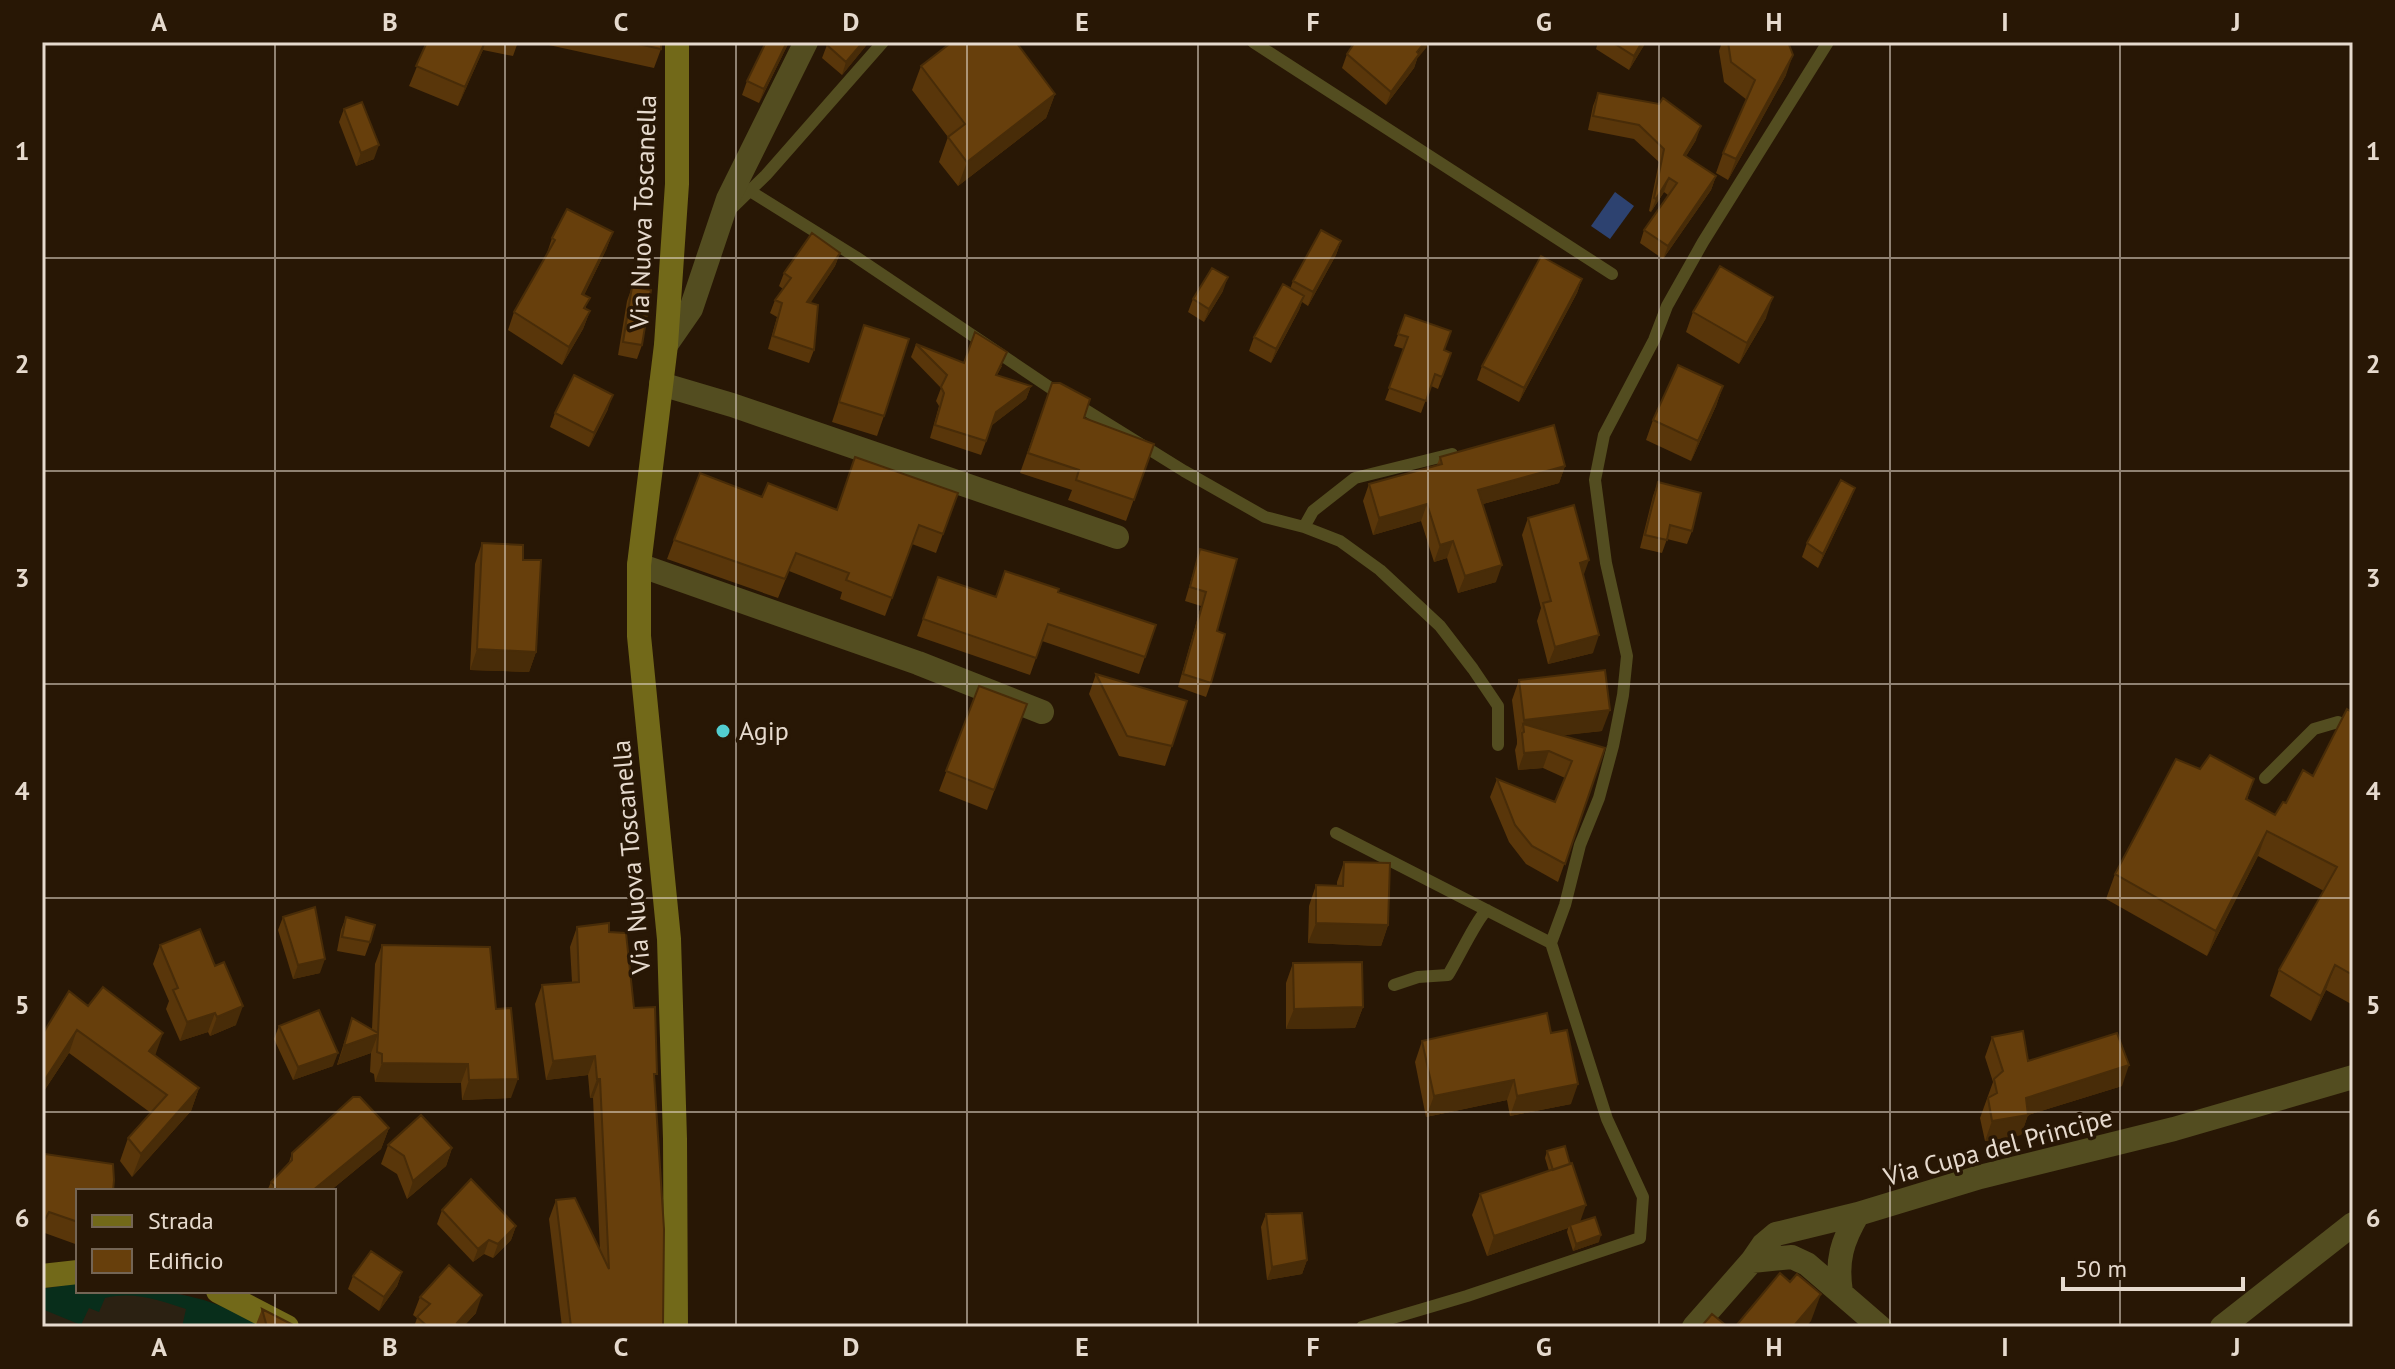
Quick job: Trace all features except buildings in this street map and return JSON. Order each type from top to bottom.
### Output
[{"type":"main road","name":"Via Nuova Toscanella","points":[[676,1327],[669,939],[639,636],[639,565],[666,345],[677,184],[677,42]]},
{"type":"main road","points":[[42,1276],[76,1272]]},
{"type":"main road","points":[[222,1293],[287,1327]]},
{"type":"street","points":[[666,345],[691,309],[728,199],[806,42]]},
{"type":"street","points":[[661,384],[732,405],[1117,537]]},
{"type":"street","points":[[639,565],[918,663],[1042,712]]},
{"type":"street","name":"Via Cupa del Principe","points":[[1694,1327],[1763,1245],[1776,1234],[1858,1214],[1980,1177],[2174,1129],[2353,1077]]},
{"type":"street","points":[[1841,1292],[1839,1254],[1858,1214]]},
{"type":"street","points":[[2222,1327],[2353,1224]]},
{"type":"street","points":[[1752,1261],[1792,1257],[1807,1264],[1880,1327]]},
{"type":"lane","points":[[722,219],[883,42]]},
{"type":"lane","points":[[1253,42],[1612,274]]},
{"type":"lane","points":[[1362,1327],[1467,1296],[1640,1238],[1643,1197],[1607,1119],[1551,943],[1565,905],[1580,845],[1599,798],[1625,682],[1627,656],[1606,563],[1595,480],[1604,435],[1654,340],[1667,306],[1703,242],[1828,42]]},
{"type":"lane","points":[[750,191],[1162,458],[1265,517],[1340,541],[1380,570],[1440,626],[1498,706],[1498,745]]},
{"type":"lane","points":[[1304,527],[1313,511],[1355,478],[1466,451]]},
{"type":"lane","points":[[2265,778],[2314,729],[2338,722],[2353,731]]},
{"type":"lane","points":[[1336,833],[1551,943]]},
{"type":"lane","points":[[1394,985],[1418,977],[1448,975],[1469,942],[1481,915],[1487,910]]},
{"type":"shaded area","points":[[76,1281],[76,1293],[179,1293],[265,1327],[42,1327],[42,1287]]},
{"type":"green space","points":[[76,1283],[76,1293],[170,1293],[211,1302],[257,1323],[257,1327],[182,1327],[186,1309],[136,1296],[105,1298],[99,1312],[89,1308],[81,1325],[42,1309],[42,1289]]},
{"type":"water","points":[[1615,192],[1634,206],[1610,239],[1591,226]]},
{"type":"place","name":"Agip","points":[[723,731]]}]
